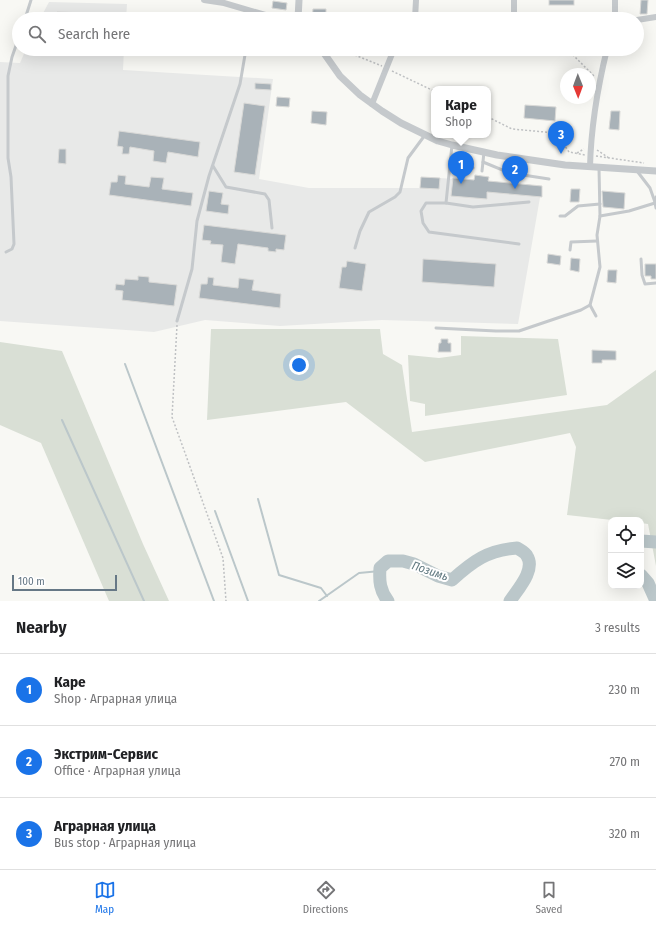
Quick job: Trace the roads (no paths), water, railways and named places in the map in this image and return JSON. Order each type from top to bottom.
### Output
[{"type":"street","points":[[204,0],[224,2],[245,12]]},
{"type":"street","points":[[298,12],[299,0]]},
{"type":"street","points":[[415,12],[416,0]]},
{"type":"street","points":[[514,0],[514,12]]},
{"type":"street","points":[[615,0],[615,12]]},
{"type":"street","points":[[644,19],[656,17]]},
{"type":"street","points":[[326,56],[348,84],[372,104],[401,123],[431,137]]},
{"type":"street","points":[[372,104],[391,56]]},
{"type":"street","points":[[590,167],[590,145],[599,81],[605,56]]},
{"type":"street","points":[[433,138],[452,145],[484,152],[599,168],[656,171]]},
{"type":"lane","points":[[27,12],[31,0]]},
{"type":"lane","points":[[6,252],[12,249],[14,244],[11,177],[8,158],[8,76],[12,56]]},
{"type":"lane","points":[[177,321],[192,269],[197,221],[213,166],[240,84],[245,56]]},
{"type":"lane","points":[[355,248],[360,231],[369,212],[395,197],[400,192],[408,158],[425,135]]},
{"type":"lane","points":[[446,203],[452,145]]},
{"type":"lane","points":[[482,171],[484,152]]},
{"type":"lane","points":[[483,162],[510,173],[548,179]]},
{"type":"lane","points":[[450,164],[473,168]]},
{"type":"lane","points":[[213,166],[226,187],[265,194],[270,200],[272,228]]},
{"type":"lane","points":[[596,316],[590,305],[600,267],[597,235],[600,216],[599,168]]},
{"type":"lane","points":[[636,170],[650,188],[656,205]]},
{"type":"lane","points":[[656,197],[656,205]]},
{"type":"lane","points":[[519,244],[429,232],[423,223],[420,211],[426,203],[446,203],[473,207],[529,202]]},
{"type":"lane","points":[[560,216],[566,216],[578,206],[600,204]]},
{"type":"lane","points":[[600,216],[656,205]]},
{"type":"lane","points":[[570,250],[571,242],[598,241]]},
{"type":"lane","points":[[641,259],[642,275],[645,284],[656,283]]},
{"type":"lane","points":[[436,328],[519,331],[581,310],[590,305]]},
{"type":"waterway","points":[[125,364],[214,601]]},
{"type":"waterway","points":[[62,420],[144,601]]},
{"type":"waterway","points":[[258,499],[279,575],[321,588],[327,596]]},
{"type":"waterway","points":[[215,511],[248,601]]},
{"type":"waterway","name":"Позимь","points":[[644,541],[656,542]]},
{"type":"waterway","name":"Позимь","points":[[388,601],[382,590],[380,577],[380,568],[388,561],[403,561],[414,564],[438,576],[452,580],[474,562],[489,554],[517,548],[526,555],[529,562],[529,567],[521,586],[510,601]]},
{"type":"waterway","points":[[319,601],[359,573],[380,571]]},
{"type":"waterway","name":"Позимь","points":[[644,578],[648,583],[656,601]]},
{"type":"place","name":"Аграрная улица","points":[[561,154]]},
{"type":"place","name":"Каре","points":[[461,184]]},
{"type":"place","name":"Экстрим-Сервис","points":[[515,189]]}]
